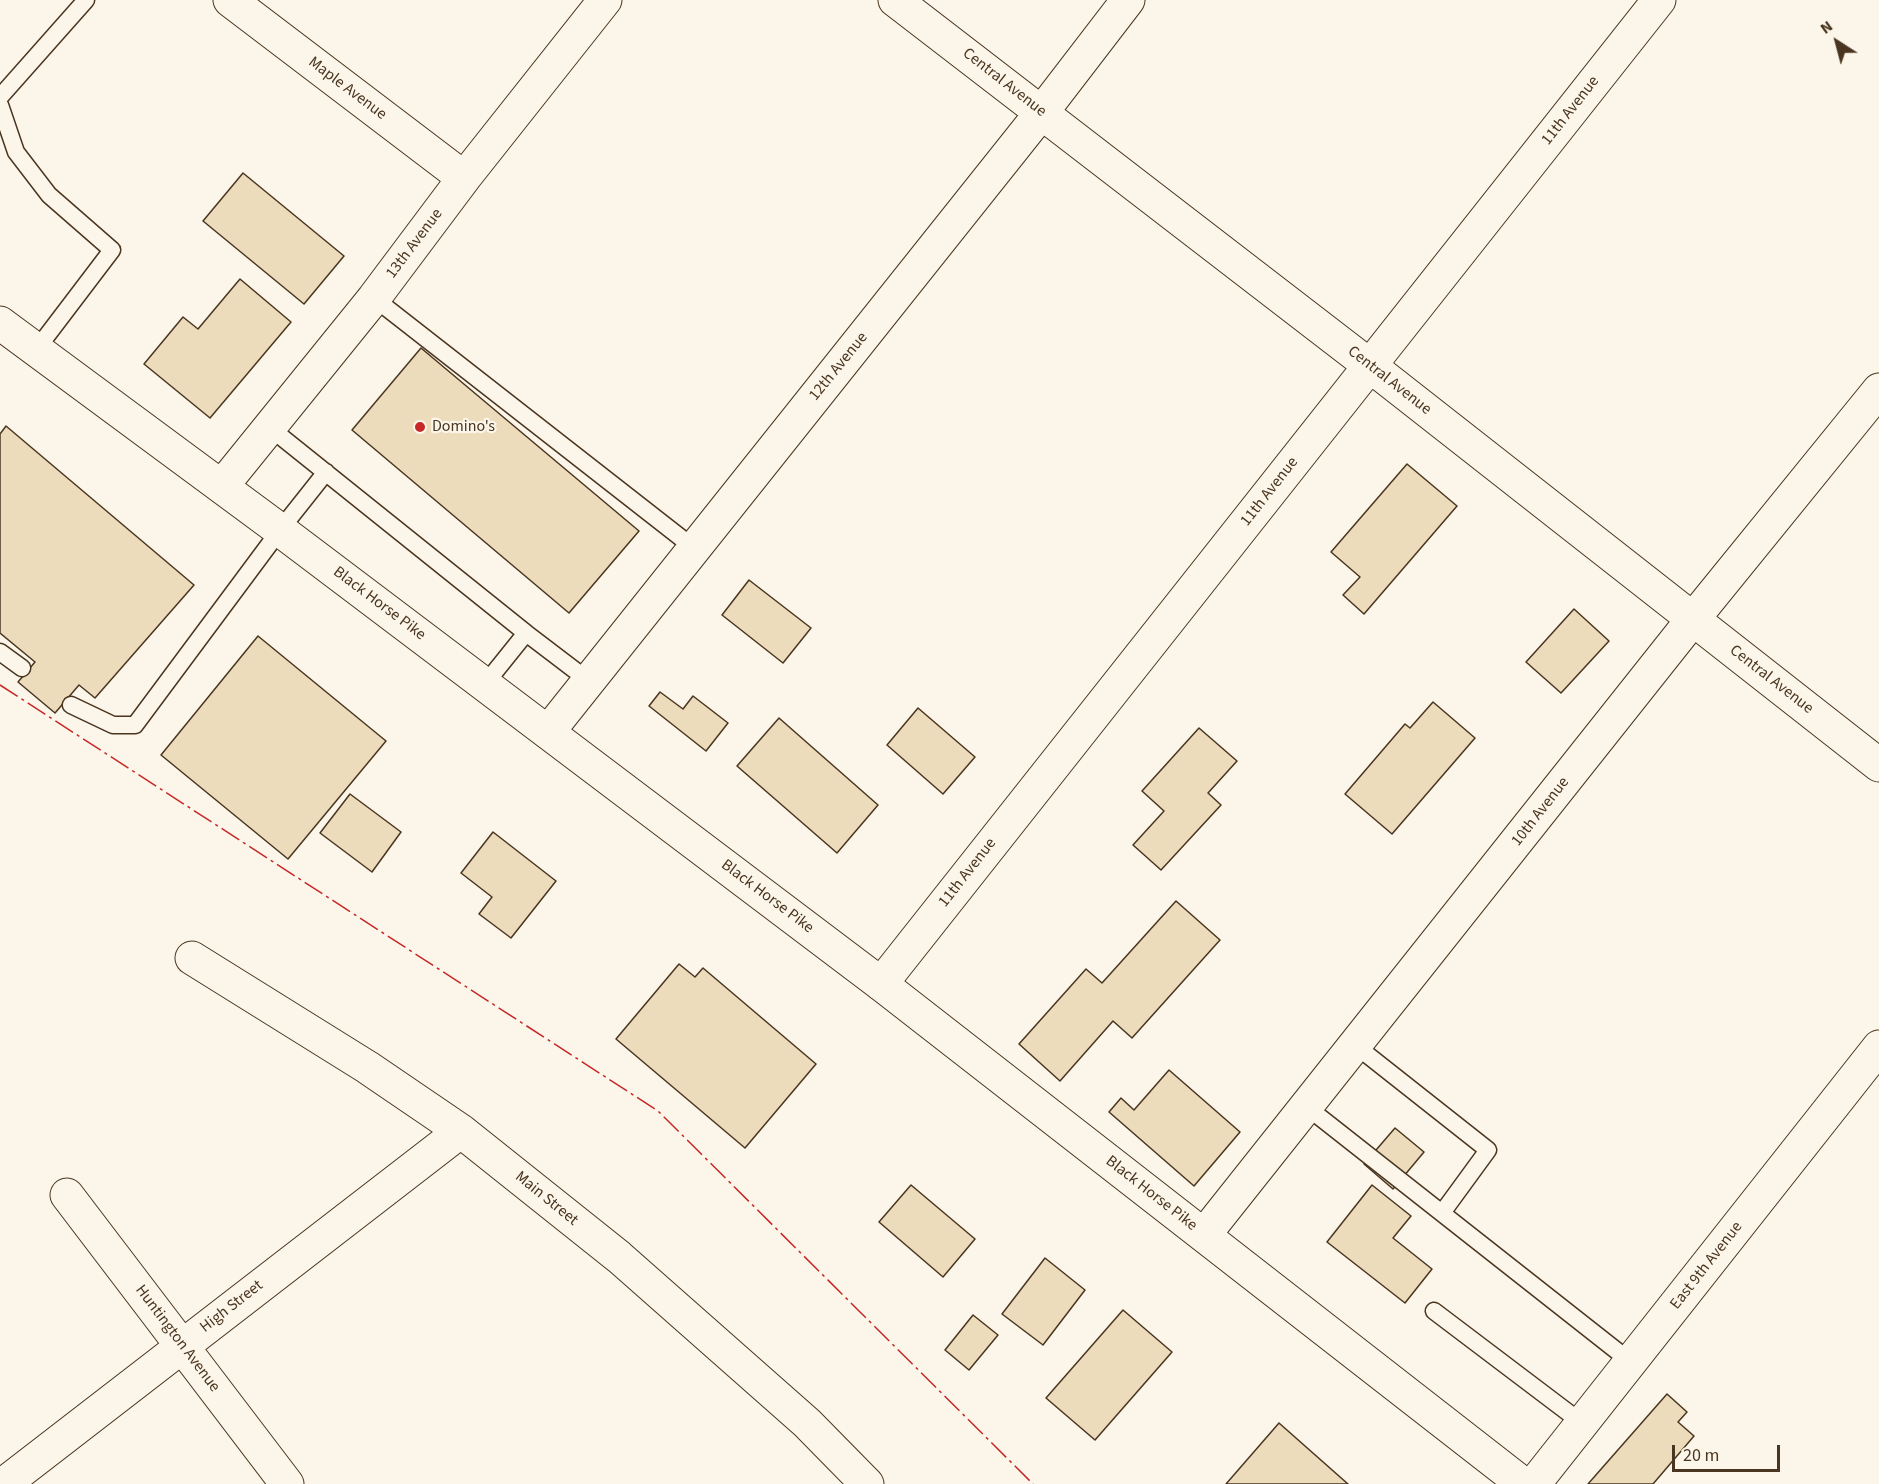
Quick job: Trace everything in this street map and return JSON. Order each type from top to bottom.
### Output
[{"type":"street","name":"Maple Avenue","points":[[230,0],[464,178]]},
{"type":"street","name":"13th Avenue","points":[[222,486],[374,298],[464,178],[605,0]]},
{"type":"street","name":"Central Avenue","points":[[896,0],[1369,365],[1879,765]]},
{"type":"street","name":"12th Avenue","points":[[548,732],[1042,112],[1128,0]]},
{"type":"street","name":"11th Avenue","points":[[881,984],[1659,0]]},
{"type":"street","name":"Black Horse Pike","points":[[0,323],[222,486],[881,984],[1523,1484]]},
{"type":"street","name":"10th Avenue","points":[[1204,1235],[1693,619],[1879,390]]},
{"type":"street","name":"Main Street","points":[[192,958],[367,1066],[461,1131],[619,1257],[807,1423],[867,1484]]},
{"type":"street","name":"East 9th Avenue","points":[[1534,1484],[1879,1047]]},
{"type":"street","name":"High Street","points":[[4,1484],[461,1131]]},
{"type":"street","name":"Huntington Avenue","points":[[67,1195],[287,1484]]},
{"type":"lane","points":[[0,97],[86,0]]},
{"type":"lane","points":[[0,105],[16,152],[49,195],[112,250],[36,350]]},
{"type":"lane","points":[[374,298],[694,548]]},
{"type":"lane","points":[[269,426],[589,681]]},
{"type":"lane","points":[[72,705],[112,725],[135,725],[326,472]]},
{"type":"lane","points":[[485,684],[526,633]]},
{"type":"lane","points":[[0,652],[22,668]]},
{"type":"lane","points":[[1355,1045],[1488,1150],[1442,1213]]},
{"type":"lane","points":[[1307,1107],[1631,1362]]},
{"type":"lane","points":[[1434,1311],[1582,1423]]},
{"type":"building","points":[[243,173],[344,256],[304,304],[203,221]]},
{"type":"building","points":[[240,279],[291,322],[210,418],[144,364],[183,317],[198,329]]},
{"type":"building","points":[[421,348],[639,531],[569,613],[352,430]]},
{"type":"building","points":[[6,426],[194,585],[95,698],[79,685],[55,713],[18,682],[35,662],[0,633],[0,434]]},
{"type":"building","points":[[1407,464],[1457,506],[1364,614],[1343,595],[1360,577],[1331,552]]},
{"type":"building","points":[[749,580],[811,628],[783,663],[722,615]]},
{"type":"building","points":[[1574,609],[1609,641],[1561,693],[1526,662]]},
{"type":"building","points":[[258,636],[386,741],[288,859],[161,755]]},
{"type":"building","points":[[660,692],[683,709],[693,696],[728,723],[706,751],[649,706]]},
{"type":"building","points":[[1433,702],[1475,738],[1392,834],[1345,794],[1405,724],[1410,728]]},
{"type":"building","points":[[918,708],[975,757],[943,794],[887,745]]},
{"type":"building","points":[[779,718],[878,805],[837,853],[737,766]]},
{"type":"building","points":[[1199,728],[1237,761],[1208,793],[1221,805],[1161,870],[1133,845],[1164,811],[1142,791]]},
{"type":"building","points":[[350,794],[401,832],[372,872],[320,833]]},
{"type":"building","points":[[493,832],[556,881],[511,938],[479,914],[492,897],[461,873]]},
{"type":"building","points":[[1176,901],[1220,940],[1132,1038],[1113,1021],[1060,1081],[1019,1044],[1086,969],[1102,983]]},
{"type":"building","points":[[679,964],[695,977],[703,968],[816,1064],[745,1148],[616,1039]]},
{"type":"building","points":[[1169,1070],[1240,1132],[1194,1186],[1109,1112],[1121,1098],[1134,1110]]},
{"type":"building","points":[[1395,1128],[1424,1152],[1393,1189],[1364,1164]]},
{"type":"building","points":[[911,1185],[975,1239],[943,1277],[879,1222]]},
{"type":"building","points":[[1372,1185],[1411,1216],[1393,1238],[1432,1269],[1405,1303],[1327,1242]]},
{"type":"building","points":[[1045,1258],[1085,1290],[1043,1345],[1002,1314]]},
{"type":"building","points":[[1123,1310],[1172,1352],[1095,1440],[1046,1398]]},
{"type":"building","points":[[973,1315],[998,1335],[969,1370],[945,1350]]},
{"type":"building","points":[[1667,1394],[1687,1412],[1678,1422],[1694,1436],[1653,1484],[1588,1484]]},
{"type":"building","points":[[1279,1423],[1348,1484],[1226,1484]]},
{"type":"power","points":[[0,685],[658,1111],[1033,1484]]},
{"type":"place","name":"Domino's","points":[[420,427]]}]
